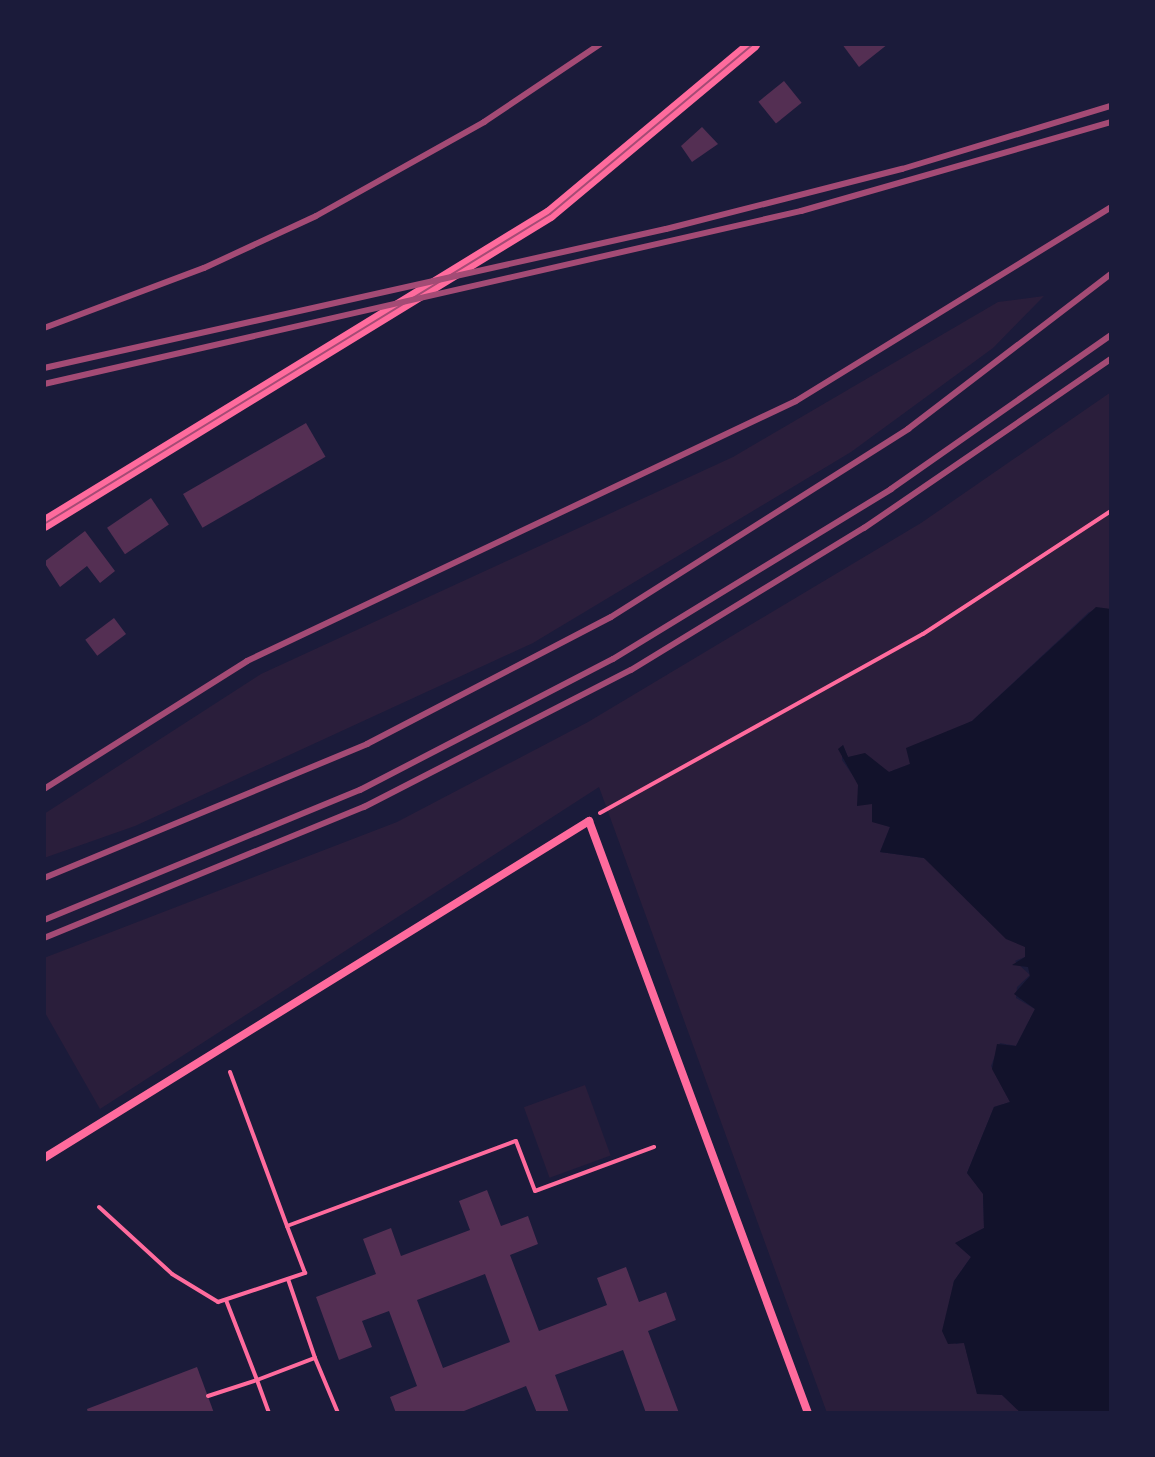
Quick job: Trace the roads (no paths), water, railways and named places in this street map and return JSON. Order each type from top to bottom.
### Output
[{"type":"main road","points":[[44,524],[550,214],[753,44]]},
{"type":"street","points":[[44,1158],[589,821],[808,1413]]},
{"type":"tram line","points":[[44,524],[550,214],[753,44]]},
{"type":"railway","points":[[44,328],[204,268],[316,216],[484,122],[600,44]]},
{"type":"railway","points":[[44,368],[666,229],[902,169],[1111,106]]},
{"type":"railway","points":[[44,384],[801,211],[1111,122]]},
{"type":"railway","points":[[44,789],[247,661],[796,401],[1111,207]]},
{"type":"railway","points":[[44,878],[367,744],[611,617],[908,429],[1111,274]]},
{"type":"railway","points":[[44,920],[360,790],[613,659],[891,489],[1111,335]]},
{"type":"railway","points":[[44,938],[364,807],[631,670],[864,528],[1111,359]]}]
